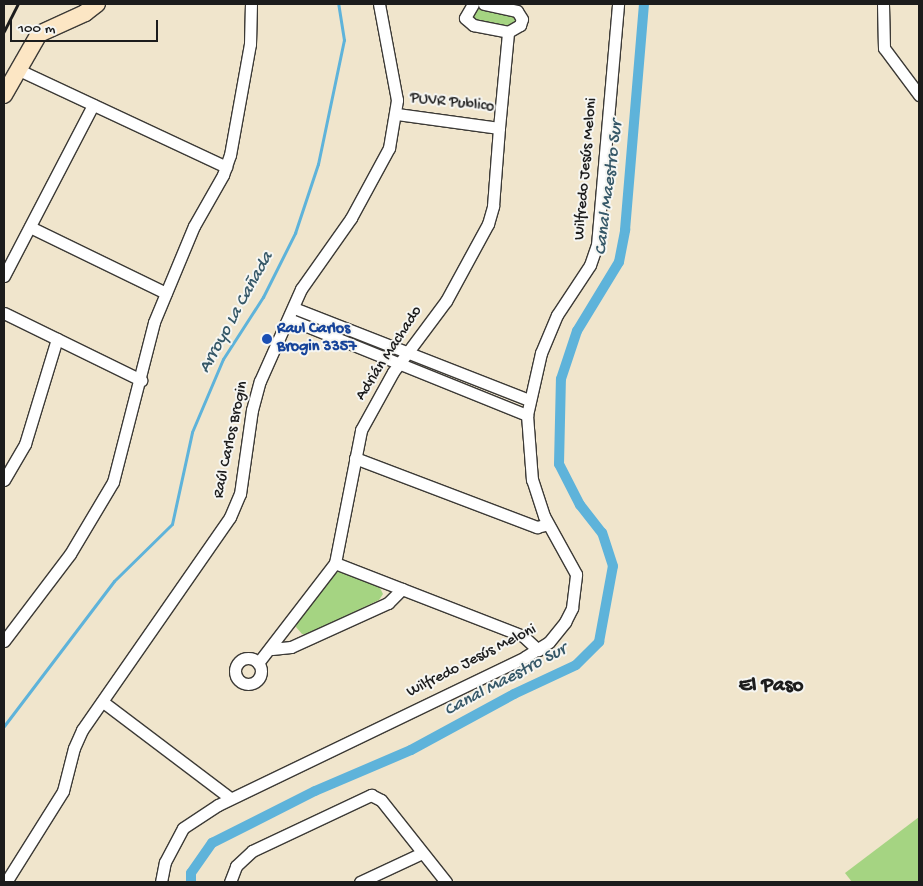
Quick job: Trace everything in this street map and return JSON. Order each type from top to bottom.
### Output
[{"type":"main road","points":[[4,95],[17,69],[39,34],[85,13],[97,4]]},
{"type":"street","points":[[5,637],[43,592],[106,498],[141,380],[150,335],[194,226],[226,167],[249,54],[251,4]]},
{"type":"street","name":"Raúl Carlos Brogin","points":[[6,882],[63,791],[77,738],[210,549],[237,504],[255,396],[306,279],[351,218],[378,172],[389,148],[397,114],[379,4]]},
{"type":"street","points":[[473,4],[465,12],[468,22],[508,32],[520,25],[520,14],[484,4]]},
{"type":"street","name":"Wilfredo Jesús Meloni","points":[[161,882],[166,862],[183,828],[230,798],[538,650],[549,642],[565,622],[572,608],[576,583],[574,567],[548,524],[529,468],[527,415],[536,368],[557,315],[590,264],[597,245],[618,4]]},
{"type":"street","points":[[883,4],[884,48],[919,95]]},
{"type":"street","name":"PUVR Publico","points":[[397,114],[499,128],[508,32]]},
{"type":"street","points":[[17,69],[226,167]]},
{"type":"street","points":[[4,276],[93,105]]},
{"type":"street","name":"Adrián Machado","points":[[258,663],[272,649],[335,564],[355,458],[366,420],[402,359],[446,301],[488,224],[493,206],[499,128]]},
{"type":"street","points":[[30,227],[166,293]]},
{"type":"street","points":[[4,313],[141,380]]},
{"type":"street","points":[[291,314],[402,359],[527,415]]},
{"type":"street","points":[[4,480],[8,463],[25,444],[57,339]]},
{"type":"street","points":[[402,359],[529,400]]},
{"type":"street","points":[[355,458],[537,526],[548,524]]},
{"type":"street","points":[[335,564],[522,636],[538,650]]},
{"type":"street","points":[[272,649],[291,647],[388,603],[402,589]]},
{"type":"street","points":[[103,702],[230,798]]},
{"type":"street","points":[[230,882],[236,866],[252,851],[365,796],[381,800],[446,882]]},
{"type":"street","points":[[360,882],[422,853]]},
{"type":"green space","points":[[479,6],[512,14],[516,21],[508,26],[476,22],[472,18],[474,7]]},
{"type":"green space","points":[[339,572],[379,586],[383,594],[379,600],[306,635],[302,634],[296,627],[297,621],[333,573]]},
{"type":"green space","points":[[919,817],[919,882],[852,882],[845,873]]},
{"type":"waterway","name":"Arroyo La Cañada","points":[[4,726],[114,581],[172,524],[192,432],[223,359],[263,297],[295,233],[318,164],[344,40],[338,4]]},
{"type":"waterway","name":"Canal Maestro Sur","points":[[191,882],[191,873],[212,843],[315,791],[411,750],[514,694],[576,665],[599,642],[613,566],[602,533],[580,505],[559,464],[561,379],[577,331],[619,262],[625,230],[644,4]]},
{"type":"railway","points":[[4,31],[18,4]]},
{"type":"place","name":"Raul Carlos Brogin 3357","points":[[267,339]]},
{"type":"district","name":"El Paso","points":[[771,687]]}]
